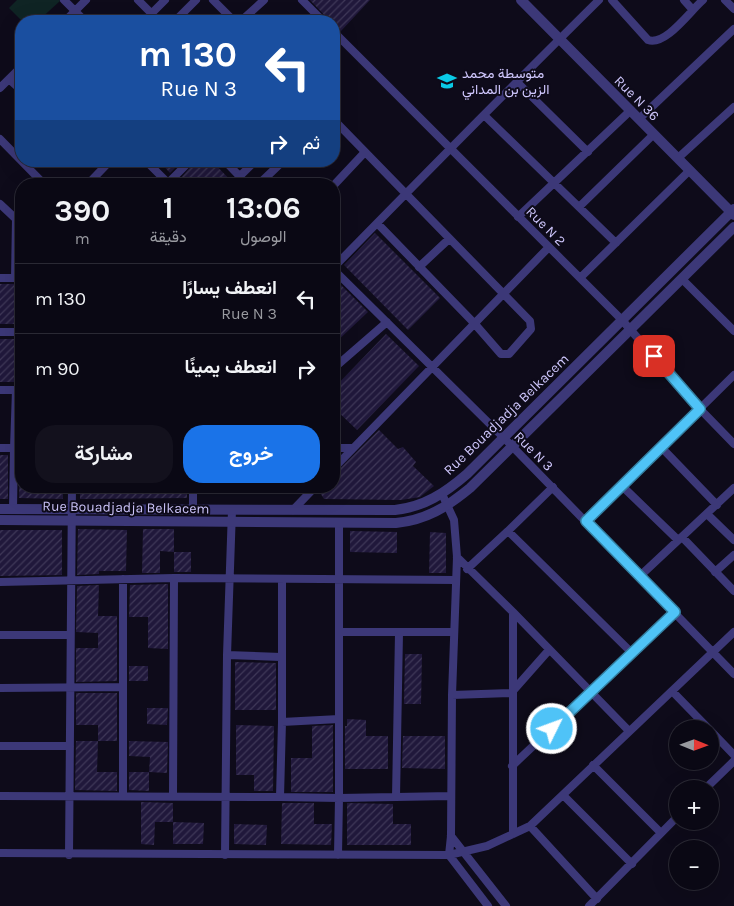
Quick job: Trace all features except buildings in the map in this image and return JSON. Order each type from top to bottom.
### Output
[{"type":"street","points":[[64,0],[79,15]]},
{"type":"street","points":[[71,15],[86,0]]},
{"type":"street","points":[[138,0],[151,14],[165,0]]},
{"type":"street","points":[[181,15],[196,0]]},
{"type":"street","points":[[213,0],[228,15]]},
{"type":"street","points":[[248,15],[264,0]]},
{"type":"street","points":[[302,0],[317,15]]},
{"type":"street","name":"Rue N 36","points":[[521,0],[733,212]]},
{"type":"street","points":[[340,262],[449,148],[485,116],[599,0]]},
{"type":"street","points":[[612,0],[648,40],[654,42],[670,33],[703,0]]},
{"type":"street","points":[[684,0],[692,9]]},
{"type":"street","points":[[725,0],[734,9]]},
{"type":"street","points":[[639,119],[734,30]]},
{"type":"street","name":"Rue N 2","points":[[340,38],[631,329],[700,409],[734,444]]},
{"type":"street","points":[[0,88],[15,74]]},
{"type":"street","points":[[10,80],[15,85]]},
{"type":"street","points":[[517,82],[588,152]]},
{"type":"street","points":[[678,158],[734,107]]},
{"type":"street","points":[[518,217],[631,110]]},
{"type":"street","points":[[485,116],[616,243]]},
{"type":"street","points":[[340,126],[532,324],[531,329],[509,354],[501,354],[474,323],[377,223]]},
{"type":"street","points":[[579,207],[654,134]]},
{"type":"street","points":[[0,139],[15,153]]},
{"type":"street","points":[[340,179],[365,152]]},
{"type":"street","points":[[29,167],[39,178]]},
{"type":"street","points":[[94,178],[104,167]]},
{"type":"street","points":[[152,167],[163,178]]},
{"type":"street","points":[[173,178],[184,167]]},
{"type":"street","points":[[231,167],[240,176],[249,167]]},
{"type":"street","points":[[265,178],[277,167]]},
{"type":"street","points":[[580,278],[690,170]]},
{"type":"street","points":[[0,204],[15,216]]},
{"type":"street","name":"Rue Bouadjadja Belkacem","points":[[0,509],[193,511],[395,510],[421,505],[442,494],[467,474],[621,319],[733,212]]},
{"type":"street","name":"Rue Bouadjadja Belkacem","points":[[0,520],[339,523],[410,522],[423,518],[449,504],[470,488],[734,227]]},
{"type":"street","points":[[419,267],[449,239]]},
{"type":"street","points":[[340,461],[548,247]]},
{"type":"street","name":"Rue N 3","points":[[340,274],[553,487],[734,674]]},
{"type":"street","points":[[0,278],[15,278]]},
{"type":"street","points":[[682,279],[734,330]]},
{"type":"street","points":[[340,363],[387,322]]},
{"type":"street","points":[[0,332],[15,332]]},
{"type":"street","points":[[586,521],[734,375]]},
{"type":"street","points":[[0,390],[15,390]]},
{"type":"street","points":[[13,509],[15,436]]},
{"type":"street","points":[[0,448],[14,448]]},
{"type":"street","points":[[340,448],[352,448]]},
{"type":"street","points":[[661,448],[717,505]]},
{"type":"street","points":[[622,486],[716,572],[734,591]]},
{"type":"street","points":[[468,570],[553,487]]},
{"type":"street","points":[[640,576],[734,488]]},
{"type":"street","points":[[69,855],[72,493]]},
{"type":"street","points":[[193,493],[193,511]]},
{"type":"street","points":[[293,510],[309,493]]},
{"type":"street","points":[[442,494],[449,504],[455,526],[457,557],[452,695],[451,836],[448,855],[488,906]]},
{"type":"street","points":[[225,855],[227,655],[232,510]]},
{"type":"street","points":[[706,514],[734,540]]},
{"type":"street","points":[[338,854],[339,523]]},
{"type":"street","points":[[508,531],[632,653]]},
{"type":"street","points":[[716,572],[734,555]]},
{"type":"street","points":[[457,557],[629,731]]},
{"type":"street","points":[[0,582],[174,578],[456,580]]},
{"type":"street","points":[[173,796],[174,578]]},
{"type":"street","points":[[123,579],[123,795]]},
{"type":"street","points":[[280,797],[282,580]]},
{"type":"street","points":[[513,612],[513,834]]},
{"type":"street","points":[[512,766],[675,612]]},
{"type":"street","points":[[340,632],[454,632]]},
{"type":"street","points":[[0,854],[448,855],[487,846],[530,826],[734,632]]},
{"type":"street","points":[[396,797],[399,633]]},
{"type":"street","points":[[0,635],[70,635]]},
{"type":"street","points":[[452,695],[512,693],[550,650]]},
{"type":"street","points":[[227,655],[281,657]]},
{"type":"street","points":[[0,688],[122,687]]},
{"type":"street","points":[[672,690],[700,720]]},
{"type":"street","points":[[282,722],[339,719]]},
{"type":"street","points":[[719,739],[734,755]]},
{"type":"street","points":[[0,746],[70,746]]},
{"type":"street","points":[[714,780],[734,761]]},
{"type":"street","points":[[593,765],[661,833]]},
{"type":"street","points":[[0,796],[69,798],[123,795],[339,798],[451,796]]},
{"type":"street","points":[[563,795],[632,864]]},
{"type":"street","points":[[589,906],[669,825]]},
{"type":"street","points":[[530,826],[597,899]]},
{"type":"street","points":[[451,836],[506,906]]},
{"type":"green space","points":[[17,0],[60,1],[45,15],[16,15],[9,8]]},
{"type":"place","name":"متوسطة محمد الزين بن المداني","points":[[447,81]]},
{"type":"route","points":[[552,729],[675,612],[586,521],[700,409],[654,356]]}]
